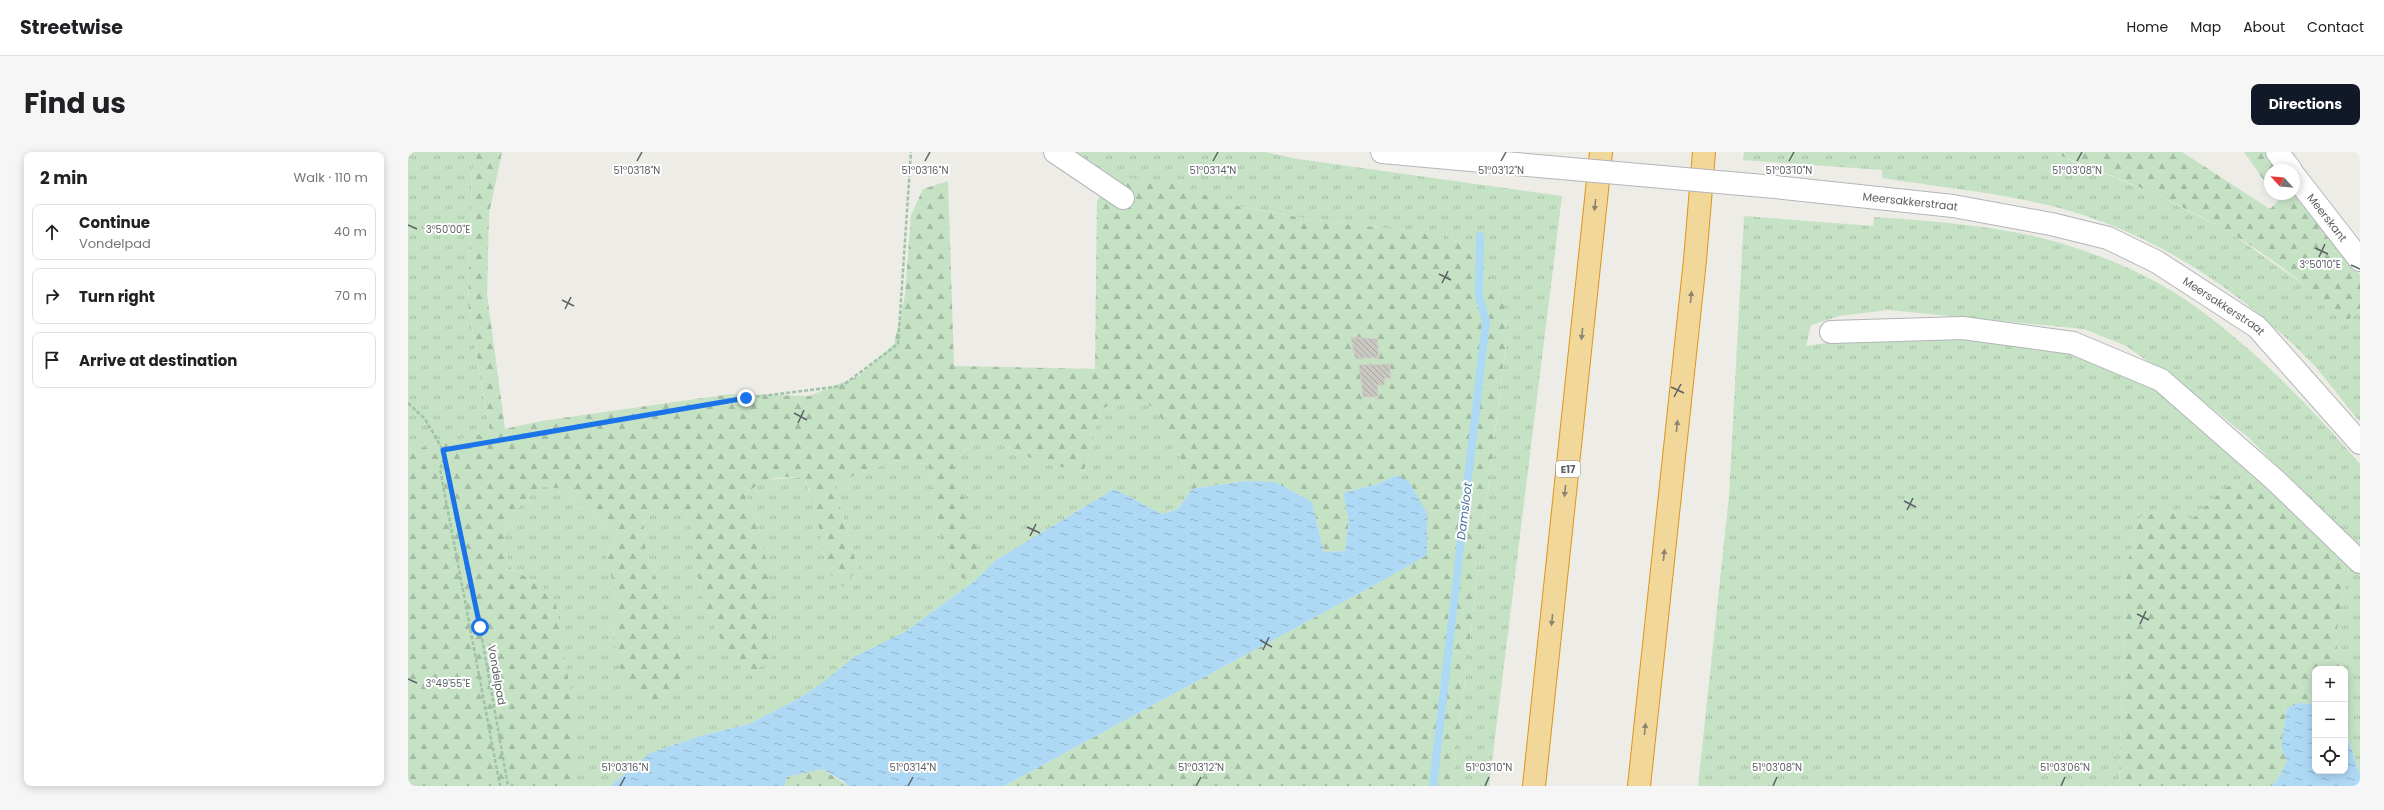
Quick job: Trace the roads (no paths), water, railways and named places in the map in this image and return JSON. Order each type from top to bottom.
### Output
[{"type":"highway","name":"E17","points":[[1534,786],[1600,152]]},
{"type":"highway","points":[[1639,786],[1693,275],[1704,152]]},
{"type":"street","points":[[1054,152],[1124,198]]},
{"type":"street","name":"Meersakkerstraat","points":[[1382,152],[1775,187],[1953,206],[2051,224],[2108,238],[2157,262],[2258,327],[2360,443]]},
{"type":"street","points":[[2277,152],[2286,164]]},
{"type":"street","name":"Meerskant","points":[[2300,183],[2360,260]]},
{"type":"street","points":[[1831,332],[1963,328],[2073,343],[2161,380],[2275,480],[2360,562]]},
{"type":"water","points":[[1397,475],[1409,482],[1427,513],[1427,555],[1004,786],[848,786],[843,781],[822,769],[787,777],[784,786],[610,786],[650,753],[700,736],[749,724],[798,699],[825,681],[854,657],[905,632],[972,583],[996,560],[1114,489],[1162,514],[1178,509],[1192,489],[1246,481],[1275,482],[1312,502],[1324,552],[1345,551],[1349,520],[1343,493],[1377,484]]},
{"type":"water","points":[[2299,703],[2312,704],[2312,774],[2348,774],[2348,738],[2360,775],[2360,786],[2272,786],[2278,779],[2287,761],[2281,747],[2287,708]]},
{"type":"waterway","name":"Damsloot","points":[[1433,786],[1486,321],[1479,296],[1480,236]]}]
